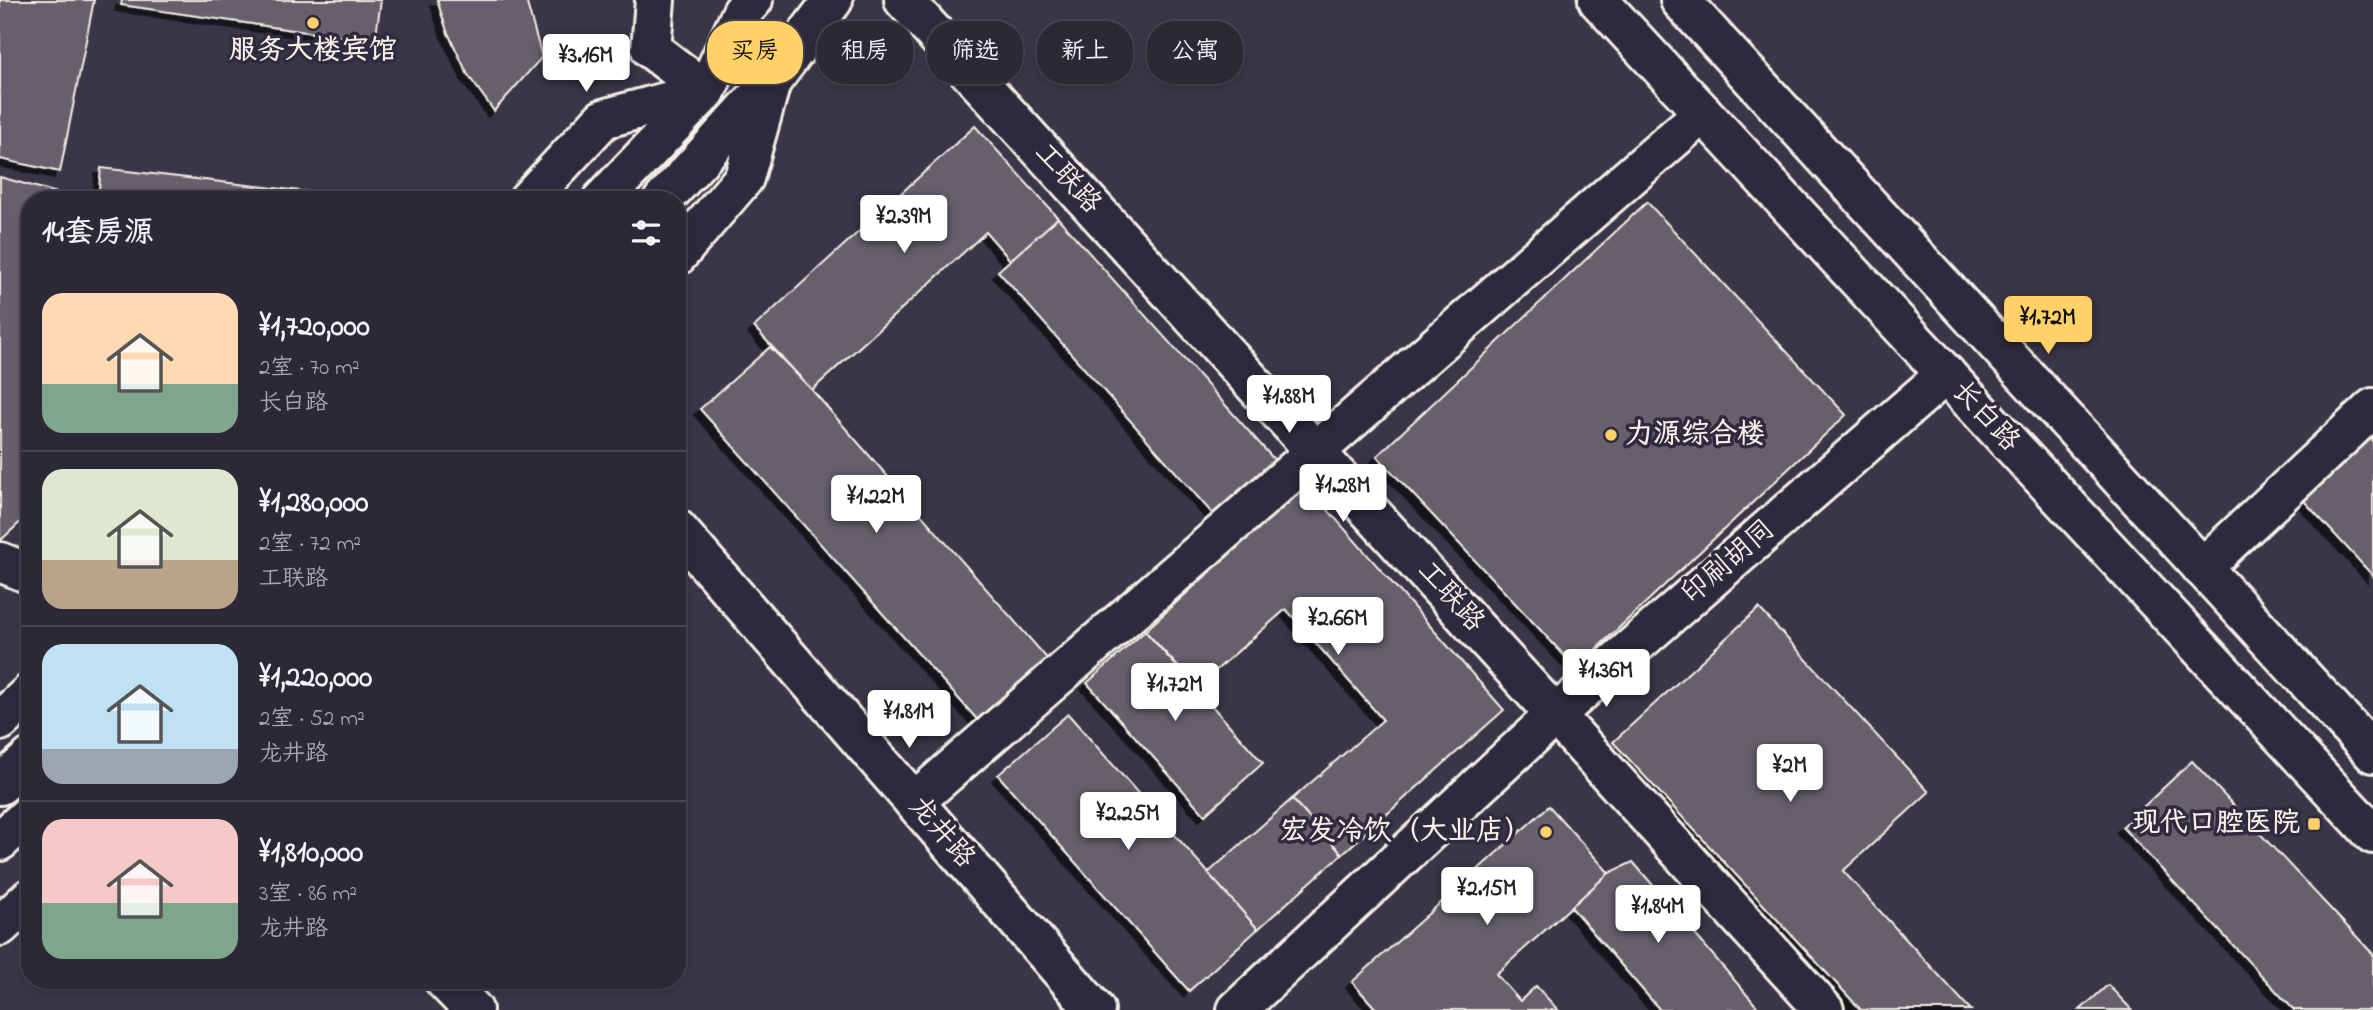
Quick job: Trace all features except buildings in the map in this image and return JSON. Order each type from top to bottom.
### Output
[{"type":"street","points":[[655,0],[651,49],[706,91]]},
{"type":"street","points":[[611,191],[706,91],[742,12],[753,0]]},
{"type":"street","points":[[803,40],[833,0]]},
{"type":"street","name":"工联路","points":[[904,0],[1824,1010]]},
{"type":"street","name":"长白路","points":[[1598,0],[2373,834]]},
{"type":"street","name":"长白路","points":[[1680,0],[2373,753]]},
{"type":"street","points":[[671,191],[769,84]]},
{"type":"street","points":[[686,246],[744,178],[770,84]]},
{"type":"street","points":[[536,191],[603,119],[706,91]]},
{"type":"street","points":[[914,802],[1703,113]]},
{"type":"street","name":"印刷胡同","points":[[1237,1010],[1556,714],[1945,374]]},
{"type":"street","points":[[2203,568],[2373,408]]},
{"type":"street","name":"龙井路","points":[[686,539],[1095,1010]]},
{"type":"street","points":[[0,562],[21,570]]},
{"type":"street","points":[[0,721],[21,701]]},
{"type":"street","points":[[0,785],[21,766]]},
{"type":"street","points":[[0,841],[21,822]]},
{"type":"street","points":[[0,926],[21,906]]},
{"type":"street","points":[[453,989],[473,1010]]},
{"type":"place","name":"服务大楼宾馆","points":[[313,23]]},
{"type":"place","name":"力源综合楼","points":[[1611,435]]},
{"type":"place","name":"现代口腔医院","points":[[2314,824]]},
{"type":"place","name":"宏发冷饮（大业店）","points":[[1546,832]]}]
